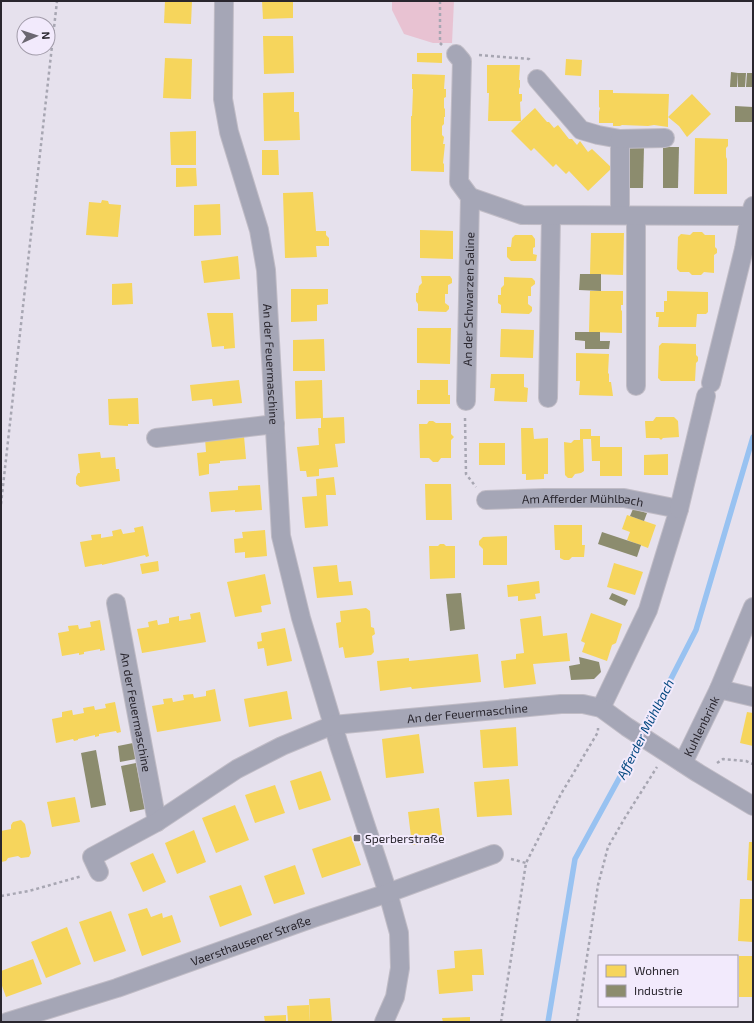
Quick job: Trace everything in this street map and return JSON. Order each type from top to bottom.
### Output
[{"type":"street","name":"An der Feuermaschine","points":[[224,1],[223,99],[229,132],[259,230],[266,270],[281,536],[301,618],[333,725],[388,893]]},
{"type":"street","points":[[459,57],[459,182],[470,197],[522,216],[628,215],[752,211],[744,249],[679,509],[648,610],[601,708],[627,727],[698,773],[753,806]]},
{"type":"street","points":[[537,79],[581,130],[620,139],[665,138]]},
{"type":"street","points":[[620,139],[628,215],[636,386]]},
{"type":"street","name":"An der Schwarzen Saline","points":[[466,401],[470,197]]},
{"type":"street","points":[[548,398],[551,216]]},
{"type":"street","points":[[156,438],[275,424]]},
{"type":"street","name":"Am Afferder Mühlbach","points":[[486,500],[624,498],[679,509]]},
{"type":"street","name":"An der Feuermaschine","points":[[116,603],[157,822]]},
{"type":"street","name":"Kuhlenbrink","points":[[683,763],[719,689],[753,607]]},
{"type":"street","name":"Kuhlenbrink","points":[[719,689],[753,697]]},
{"type":"street","name":"An der Feuermaschine","points":[[99,872],[92,857],[157,822],[237,769],[282,746],[333,725],[561,704],[583,704],[601,708]]},
{"type":"street","name":"Vaersthausener Straße","points":[[7,1022],[117,988],[313,918],[388,893],[494,854]]},
{"type":"street","points":[[384,1022],[395,997],[400,968],[399,933],[388,893]]},
{"type":"path","points":[[1,504],[57,1]]},
{"type":"path","points":[[440,1],[440,43],[459,57],[474,54],[529,59],[537,79]]},
{"type":"path","points":[[466,401],[466,474],[486,500]]},
{"type":"path","points":[[501,1022],[526,863],[561,794],[598,732],[601,708]]},
{"type":"path","points":[[576,1022],[598,884],[608,847],[663,750]]},
{"type":"path","points":[[698,773],[723,759],[746,761],[753,764]]},
{"type":"path","points":[[1,896],[29,891],[99,872]]},
{"type":"shaded area","points":[[392,1],[454,1],[452,43],[433,43],[404,34],[392,10]]},
{"type":"building: Wohnen","points":[[165,1],[192,1],[191,24],[164,23]]},
{"type":"building: Wohnen","points":[[262,1],[293,1],[293,18],[263,19]]},
{"type":"building: Wohnen","points":[[263,36],[293,36],[294,73],[264,74]]},
{"type":"building: Wohnen","points":[[417,53],[442,53],[442,63],[417,62]]},
{"type":"building: Wohnen","points":[[165,58],[192,59],[191,99],[163,98]]},
{"type":"building: Wohnen","points":[[566,59],[582,60],[581,76],[565,75]]},
{"type":"building: Wohnen","points":[[487,65],[520,65],[519,94],[522,94],[522,101],[520,102],[521,121],[488,121],[489,93],[487,93]]},
{"type":"building: Wohnen","points":[[412,74],[445,75],[445,117],[444,124],[442,126],[442,135],[444,137],[443,144],[445,144],[443,163],[444,172],[411,171]]},
{"type":"building: Wohnen","points":[[599,90],[613,90],[613,93],[669,94],[668,127],[654,125],[613,126],[613,123],[599,123]]},
{"type":"building: Wohnen","points":[[294,92],[294,112],[299,112],[300,140],[264,141],[263,93]]},
{"type":"building: Wohnen","points":[[692,94],[711,114],[687,137],[679,126],[668,117]]},
{"type":"building: Wohnen","points":[[535,108],[554,128],[558,125],[569,139],[572,139],[577,145],[580,141],[588,152],[592,149],[612,168],[588,191],[569,171],[566,174],[556,164],[553,167],[534,148],[531,151],[511,131]]},
{"type":"building: Wohnen","points":[[196,131],[196,165],[171,165],[170,132]]},
{"type":"building: Wohnen","points":[[695,138],[728,139],[728,146],[726,148],[727,194],[694,194]]},
{"type":"building: Wohnen","points":[[262,150],[278,150],[279,175],[262,175]]},
{"type":"building: Wohnen","points":[[176,168],[196,168],[197,186],[176,187]]},
{"type":"building: Wohnen","points":[[313,192],[316,231],[326,231],[326,235],[329,238],[329,246],[316,246],[317,257],[285,258],[283,193]]},
{"type":"building: Wohnen","points":[[102,200],[108,201],[109,204],[121,205],[118,237],[86,235],[89,202],[101,203]]},
{"type":"building: Wohnen","points":[[220,204],[221,235],[194,236],[194,205]]},
{"type":"building: Wohnen","points":[[420,230],[453,231],[453,259],[420,258]]},
{"type":"building: Wohnen","points":[[693,232],[702,232],[705,235],[715,235],[715,247],[717,249],[717,253],[714,255],[714,273],[704,272],[701,275],[692,275],[689,272],[680,272],[677,269],[678,237],[681,234],[690,235]]},
{"type":"building: Wohnen","points":[[591,233],[624,233],[623,275],[590,274]]},
{"type":"building: Wohnen","points":[[515,235],[532,235],[535,239],[533,254],[537,255],[536,261],[511,261],[507,257],[507,247],[511,247],[512,238]]},
{"type":"building: Wohnen","points":[[238,256],[240,279],[204,283],[201,261]]},
{"type":"building: Wohnen","points":[[421,276],[450,276],[452,283],[448,285],[448,294],[445,294],[445,303],[449,306],[449,309],[446,312],[418,311],[416,293],[418,293],[419,286],[422,283]]},
{"type":"building: Wohnen","points":[[504,277],[532,278],[535,281],[535,284],[531,287],[531,296],[528,296],[528,304],[532,307],[532,311],[529,314],[501,313],[501,305],[498,303],[498,295],[501,295],[501,288],[504,285]]},
{"type":"building: Wohnen","points":[[132,283],[133,304],[112,305],[112,284]]},
{"type":"building: Wohnen","points":[[291,289],[328,289],[328,304],[317,305],[317,321],[291,322]]},
{"type":"building: Wohnen","points":[[590,291],[623,291],[623,305],[621,305],[622,333],[589,332]]},
{"type":"building: Wohnen","points":[[667,291],[708,292],[708,312],[706,314],[697,314],[696,327],[658,327],[659,317],[656,317],[656,312],[664,312],[664,301],[667,301]]},
{"type":"building: Wohnen","points":[[207,313],[233,313],[235,348],[224,349],[224,346],[212,347]]},
{"type":"building: Wohnen","points":[[417,328],[451,328],[450,364],[417,363]]},
{"type":"building: Wohnen","points":[[501,329],[534,330],[533,358],[500,357]]},
{"type":"building: Wohnen","points":[[324,339],[325,371],[293,371],[293,340]]},
{"type":"building: Wohnen","points":[[662,343],[696,344],[696,355],[698,357],[698,361],[696,363],[695,381],[661,381],[658,378],[659,346]]},
{"type":"building: Wohnen","points":[[576,353],[609,354],[608,373],[613,396],[579,395],[580,381],[576,381]]},
{"type":"building: Wohnen","points":[[491,374],[524,374],[524,387],[528,388],[527,402],[494,401],[495,388],[490,388]]},
{"type":"building: Wohnen","points":[[239,380],[242,403],[213,406],[212,399],[192,401],[190,385]]},
{"type":"building: Wohnen","points":[[322,380],[323,418],[344,417],[345,443],[335,444],[338,467],[319,469],[319,476],[307,477],[306,471],[300,471],[297,447],[319,445],[318,428],[321,428],[321,418],[296,419],[295,381]]},
{"type":"building: Wohnen","points":[[420,380],[448,380],[448,395],[450,395],[450,404],[417,404],[417,390],[420,390]]},
{"type":"building: Wohnen","points":[[138,398],[139,424],[128,424],[128,426],[109,425],[108,399]]},
{"type":"building: Wohnen","points":[[656,417],[674,417],[678,421],[679,437],[663,438],[661,440],[659,438],[646,438],[645,421],[653,421]]},
{"type":"building: Wohnen","points":[[429,421],[436,423],[451,423],[451,434],[454,437],[451,440],[451,458],[441,458],[438,462],[433,462],[429,458],[420,458],[419,424],[427,424]]},
{"type":"building: Wohnen","points":[[521,428],[533,428],[534,439],[548,438],[548,474],[544,474],[544,479],[526,480],[526,474],[522,474]]},
{"type":"building: Wohnen","points":[[580,429],[591,429],[591,436],[600,436],[600,447],[622,447],[622,476],[600,476],[600,461],[592,461],[591,439],[583,439],[584,471],[575,474],[572,478],[568,478],[565,475],[564,442],[571,443],[574,440],[580,440]]},
{"type":"building: Wohnen","points":[[244,436],[246,459],[220,461],[220,463],[209,464],[209,474],[199,476],[197,453],[206,452],[205,438]]},
{"type":"building: Wohnen","points":[[479,443],[505,443],[505,465],[479,465]]},
{"type":"building: Wohnen","points":[[100,452],[101,458],[115,457],[116,469],[119,469],[120,481],[80,487],[76,484],[76,477],[78,473],[80,473],[78,454]]},
{"type":"building: Wohnen","points":[[668,454],[668,475],[644,475],[644,455]]},
{"type":"building: Wohnen","points":[[334,477],[336,495],[326,495],[328,526],[305,528],[302,497],[317,496],[316,479]]},
{"type":"building: Wohnen","points":[[425,484],[451,484],[452,520],[426,520]]},
{"type":"building: Wohnen","points":[[260,485],[262,510],[211,512],[209,492],[238,490],[238,486]]},
{"type":"building: Wohnen","points":[[627,515],[656,525],[648,548],[627,540],[630,532],[622,529]]},
{"type":"building: Wohnen","points":[[554,525],[582,525],[582,545],[585,545],[584,557],[572,557],[569,560],[560,558],[560,550],[555,550]]},
{"type":"building: Wohnen","points":[[143,526],[149,556],[146,557],[145,555],[102,565],[85,567],[80,542],[92,540],[91,535],[101,534],[101,538],[113,536],[112,531],[121,529],[123,534],[135,532],[134,528]]},
{"type":"building: Wohnen","points":[[265,530],[267,556],[245,558],[245,552],[235,553],[234,539],[243,538],[242,532]]},
{"type":"building: Wohnen","points":[[507,536],[507,565],[483,565],[483,549],[479,545],[479,541],[483,537]]},
{"type":"building: Wohnen","points":[[440,544],[455,546],[455,578],[430,579],[429,546],[438,546]]},
{"type":"building: Wohnen","points":[[158,561],[159,571],[142,574],[140,564]]},
{"type":"building: Wohnen","points":[[614,563],[643,572],[635,595],[607,587]]},
{"type":"building: Wohnen","points":[[337,565],[339,582],[351,581],[353,595],[317,598],[313,567]]},
{"type":"building: Wohnen","points":[[265,574],[271,604],[261,606],[262,612],[235,617],[227,582]]},
{"type":"building: Wohnen","points":[[539,581],[540,593],[535,594],[536,599],[518,601],[518,596],[508,597],[507,585]]},
{"type":"building: Wohnen","points":[[366,608],[370,611],[371,627],[374,628],[375,634],[372,636],[374,652],[371,655],[345,658],[343,647],[339,648],[336,623],[341,622],[340,611]]},
{"type":"building: Wohnen","points":[[200,612],[206,642],[142,653],[137,629],[149,627],[148,622],[157,620],[158,625],[169,623],[169,618],[179,616],[179,621],[191,619],[190,614]]},
{"type":"building: Wohnen","points":[[591,613],[622,624],[616,643],[612,645],[607,661],[582,652],[585,643],[581,641]]},
{"type":"building: Wohnen","points":[[541,616],[543,636],[567,633],[570,661],[533,664],[536,684],[504,688],[501,661],[516,659],[516,654],[524,653],[520,619]]},
{"type":"building: Wohnen","points":[[100,620],[105,650],[100,651],[100,649],[84,652],[84,654],[79,655],[79,653],[62,656],[58,633],[69,631],[68,626],[78,625],[79,629],[91,627],[90,622]]},
{"type":"building: Wohnen","points":[[285,628],[292,661],[267,666],[264,648],[258,649],[257,642],[262,641],[261,633]]},
{"type":"building: Wohnen","points":[[478,654],[481,682],[412,689],[411,687],[380,691],[377,661],[409,658],[409,661]]},
{"type":"building: Wohnen","points":[[215,689],[221,721],[157,732],[152,706],[164,704],[163,699],[172,698],[173,702],[184,700],[183,695],[193,694],[194,698],[206,696],[206,691]]},
{"type":"building: Wohnen","points":[[287,691],[292,719],[249,727],[244,699]]},
{"type":"building: Wohnen","points":[[115,702],[121,732],[117,733],[116,731],[99,734],[99,736],[95,737],[95,735],[74,741],[73,739],[56,743],[52,719],[62,717],[62,712],[72,710],[73,715],[84,713],[83,708],[94,706],[95,710],[106,708],[105,704]]},
{"type":"building: Wohnen","points":[[747,712],[753,713],[753,746],[740,743]]},
{"type":"building: Wohnen","points":[[516,727],[518,766],[483,768],[480,730]]},
{"type":"building: Wohnen","points":[[419,734],[424,773],[386,778],[382,739]]},
{"type":"building: Wohnen","points":[[321,771],[331,800],[299,810],[290,781]]},
{"type":"building: Wohnen","points":[[509,779],[512,815],[477,817],[474,782]]},
{"type":"building: Wohnen","points":[[275,785],[285,813],[255,823],[245,795]]},
{"type":"building: Wohnen","points":[[75,797],[80,822],[52,827],[47,802]]},
{"type":"building: Wohnen","points":[[235,805],[249,840],[216,853],[202,818]]},
{"type":"building: Wohnen","points":[[439,808],[443,842],[412,845],[408,812]]},
{"type":"building: Wohnen","points":[[21,820],[25,824],[31,853],[29,857],[21,858],[18,856],[8,858],[6,861],[1,862],[1,831],[11,829],[13,822]]},
{"type":"building: Wohnen","points":[[194,830],[206,862],[177,874],[165,843]]},
{"type":"building: Wohnen","points":[[351,836],[361,865],[322,878],[312,849]]},
{"type":"building: Wohnen","points":[[749,842],[753,842],[753,881],[747,880]]},
{"type":"building: Wohnen","points":[[153,853],[166,882],[143,892],[130,863]]},
{"type":"building: Wohnen","points":[[295,865],[305,894],[274,904],[264,876]]},
{"type":"building: Wohnen","points":[[241,885],[252,915],[220,927],[209,896]]},
{"type":"building: Wohnen","points":[[740,899],[753,899],[753,942],[738,941]]},
{"type":"building: Wohnen","points":[[147,908],[151,917],[162,913],[163,918],[172,915],[181,942],[142,956],[128,914]]},
{"type":"building: Wohnen","points":[[111,911],[126,951],[94,962],[79,922]]},
{"type":"building: Wohnen","points":[[67,927],[81,964],[46,978],[31,942]]},
{"type":"building: Wohnen","points":[[482,949],[484,975],[472,975],[473,991],[439,994],[437,970],[455,968],[454,951]]},
{"type":"building: Wohnen","points":[[739,956],[753,956],[753,997],[739,997]]},
{"type":"building: Wohnen","points":[[33,959],[42,984],[6,997],[1,983],[1,971]]},
{"type":"building: Wohnen","points":[[330,998],[332,1022],[310,1022],[309,999]]},
{"type":"building: Wohnen","points":[[309,1005],[310,1022],[288,1022],[287,1006]]},
{"type":"building: Wohnen","points":[[286,1015],[286,1022],[265,1022],[264,1016]]},
{"type":"building: Wohnen","points":[[470,1017],[470,1022],[443,1022],[442,1018]]},
{"type":"building: Industrie","points":[[731,72],[738,73],[737,87],[730,87]]},
{"type":"building: Industrie","points":[[738,73],[746,73],[745,87],[738,87]]},
{"type":"building: Industrie","points":[[747,73],[753,73],[753,87],[746,87]]},
{"type":"building: Industrie","points":[[735,106],[753,107],[753,122],[735,122]]},
{"type":"building: Industrie","points":[[628,146],[644,147],[643,188],[627,188]]},
{"type":"building: Industrie","points":[[663,147],[679,147],[678,188],[663,188]]},
{"type":"building: Industrie","points":[[580,274],[601,274],[601,291],[579,290]]},
{"type":"building: Industrie","points":[[575,332],[600,332],[600,341],[610,341],[609,349],[585,349],[585,341],[575,340]]},
{"type":"building: Industrie","points":[[633,509],[647,513],[644,521],[630,516]]},
{"type":"building: Industrie","points":[[602,532],[641,545],[637,557],[598,544]]},
{"type":"building: Industrie","points":[[461,593],[465,629],[450,631],[446,594]]},
{"type":"building: Industrie","points":[[612,593],[628,600],[625,606],[609,599]]},
{"type":"building: Industrie","points":[[579,657],[599,662],[601,672],[594,679],[571,680],[569,666],[580,664]]},
{"type":"building: Industrie","points":[[133,743],[136,759],[120,762],[118,746]]},
{"type":"building: Industrie","points":[[96,750],[106,805],[91,808],[81,753]]},
{"type":"building: Industrie","points":[[136,763],[145,809],[130,812],[121,766]]},
{"type":"waterway","name":"Afferder Mühlbach","points":[[548,1022],[575,859],[633,753],[696,630],[753,437]]},
{"type":"place","name":"Sperberstraße","points":[[357,838]]}]
